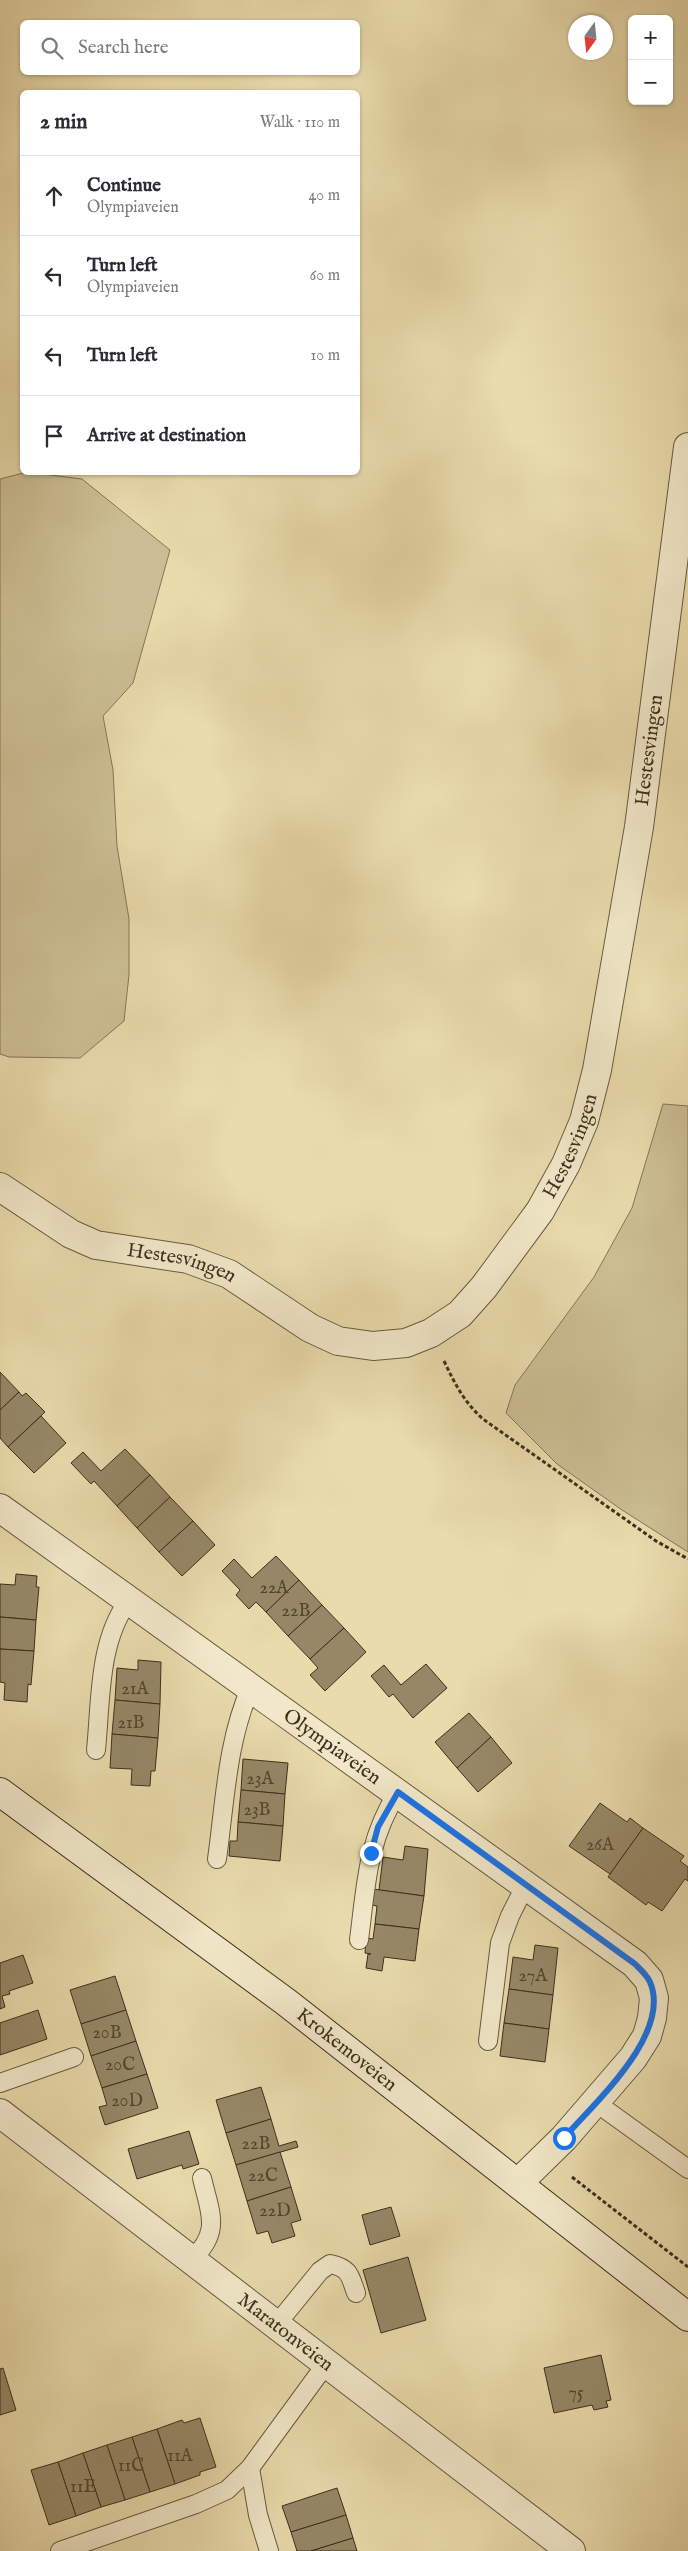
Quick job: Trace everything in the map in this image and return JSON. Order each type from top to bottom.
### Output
[{"type":"street","name":"Hestesvingen","points":[[0,1187],[71,1234],[96,1245],[188,1259],[229,1274],[310,1328],[338,1341],[373,1346],[406,1343],[431,1333],[460,1314],[484,1287],[540,1211],[566,1164],[584,1121],[597,1070],[639,827],[688,447]]},
{"type":"street","name":"Olympiaveien","points":[[3,1517],[129,1600],[398,1792],[635,1964],[649,1980],[654,1998],[652,2018],[647,2036],[633,2058],[546,2156],[518,2183]]},
{"type":"street","name":"Krokemoveien","points":[[0,1792],[286,2002],[688,2317]]},
{"type":"street","name":"Maratonveien","points":[[0,2113],[571,2551]]},
{"type":"lane","points":[[96,1750],[110,1632],[119,1613],[129,1600]]},
{"type":"lane","points":[[218,1859],[232,1751],[240,1710],[250,1687]]},
{"type":"lane","points":[[359,1940],[371,1853],[378,1827],[398,1792]]},
{"type":"lane","points":[[488,2041],[500,1943],[510,1916],[526,1884]]},
{"type":"lane","points":[[0,2083],[74,2057]]},
{"type":"lane","points":[[595,2102],[684,2163]]},
{"type":"lane","points":[[191,2260],[209,2239],[213,2224],[202,2178]]},
{"type":"lane","points":[[276,2325],[320,2271],[330,2264],[342,2267],[346,2271],[356,2293]]},
{"type":"lane","points":[[60,2551],[196,2504],[227,2490],[250,2468],[326,2364]]},
{"type":"lane","points":[[250,2468],[258,2515],[268,2551]]},
{"type":"path","points":[[431,1333],[460,1393],[469,1407],[656,1541],[688,1559]]},
{"type":"path","points":[[546,2156],[688,2267]]},
{"type":"shaded area","points":[[20,474],[82,479],[170,550],[133,683],[103,716],[113,770],[117,846],[129,919],[129,975],[124,1021],[80,1058],[9,1057],[0,1054],[0,479]]},
{"type":"shaded area","points":[[663,1104],[688,1106],[688,1552],[622,1510],[557,1464],[506,1413],[515,1385],[594,1277],[632,1208]]},
{"type":"building","points":[[0,1372],[19,1392],[0,1410]]},
{"type":"building","points":[[19,1392],[22,1396],[26,1393],[45,1412],[8,1447],[0,1438],[0,1410]]},
{"type":"building","points":[[41,1416],[66,1443],[34,1473],[8,1447]]},
{"type":"building","points":[[125,1449],[150,1475],[117,1506],[94,1481],[91,1484],[71,1463],[83,1452],[101,1471]]},
{"type":"building","points":[[150,1475],[170,1497],[137,1528],[117,1506]]},
{"type":"building","points":[[170,1497],[193,1521],[159,1552],[137,1528]]},
{"type":"building","points":[[193,1521],[215,1545],[182,1576],[159,1552]]},
{"type":"building","points":[[276,1556],[299,1580],[266,1612],[256,1602],[249,1609],[236,1595],[240,1590],[222,1571],[234,1559],[252,1578]]},
{"type":"building","points":[[16,1574],[37,1576],[36,1587],[39,1587],[36,1620],[0,1617],[0,1584],[15,1585]]},
{"type":"building","points":[[299,1580],[322,1605],[288,1636],[266,1612]]},
{"type":"building","points":[[322,1605],[344,1628],[310,1659],[288,1636]]},
{"type":"building","points":[[0,1617],[36,1620],[34,1651],[0,1649]]},
{"type":"building","points":[[344,1628],[366,1652],[325,1691],[310,1675],[318,1668],[310,1659]]},
{"type":"building","points":[[0,1649],[34,1651],[31,1685],[28,1684],[27,1702],[4,1700],[5,1683],[0,1682]]},
{"type":"building","points":[[138,1660],[161,1662],[160,1704],[115,1700],[117,1668],[138,1670]]},
{"type":"building","points":[[426,1664],[447,1688],[413,1718],[393,1694],[389,1697],[371,1676],[384,1665],[401,1685]]},
{"type":"building","points":[[115,1700],[160,1704],[158,1738],[112,1734]]},
{"type":"building","points":[[469,1713],[491,1737],[457,1768],[435,1742]]},
{"type":"building","points":[[112,1734],[158,1738],[155,1771],[151,1771],[150,1786],[131,1785],[132,1769],[110,1768]]},
{"type":"building","points":[[491,1737],[512,1763],[478,1792],[457,1768]]},
{"type":"building","points":[[243,1759],[288,1763],[285,1794],[241,1790]]},
{"type":"building","points":[[241,1790],[285,1794],[283,1826],[238,1822]]},
{"type":"building","points":[[600,1803],[627,1822],[630,1818],[643,1828],[610,1874],[569,1846]]},
{"type":"building","points":[[238,1822],[283,1826],[280,1861],[229,1856],[230,1841],[237,1841]]},
{"type":"building","points":[[643,1828],[684,1856],[680,1861],[688,1867],[688,1881],[685,1879],[662,1911],[648,1902],[646,1905],[608,1877]]},
{"type":"building","points":[[405,1846],[428,1849],[424,1896],[379,1890],[383,1857],[403,1860]]},
{"type":"building","points":[[373,1889],[424,1896],[419,1929],[375,1924],[377,1906],[371,1905]]},
{"type":"building","points":[[375,1924],[419,1929],[415,1961],[384,1957],[382,1971],[366,1968],[368,1954],[371,1954],[365,1953],[366,1938],[373,1939]]},
{"type":"building","points":[[535,1945],[558,1948],[553,1995],[509,1989],[513,1957],[533,1960]]},
{"type":"building","points":[[23,1955],[33,1983],[9,1991],[10,1994],[2,1996],[5,2007],[0,2009],[0,1963]]},
{"type":"building","points":[[115,1976],[126,2010],[81,2024],[70,1990]]},
{"type":"building","points":[[509,1989],[553,1995],[549,2029],[504,2023]]},
{"type":"building","points":[[38,2010],[47,2039],[0,2055],[0,2023]]},
{"type":"building","points":[[126,2010],[136,2041],[91,2056],[81,2024]]},
{"type":"building","points":[[504,2023],[549,2029],[545,2062],[500,2056]]},
{"type":"building","points":[[136,2041],[147,2074],[102,2088],[91,2056]]},
{"type":"building","points":[[147,2074],[158,2108],[105,2125],[99,2107],[107,2105],[102,2088]]},
{"type":"building","points":[[261,2087],[271,2119],[226,2133],[216,2100]]},
{"type":"building","points":[[271,2119],[279,2146],[296,2141],[298,2147],[236,2165],[226,2133]]},
{"type":"building","points":[[189,2131],[199,2164],[183,2169],[182,2165],[137,2179],[128,2149]]},
{"type":"building","points":[[280,2152],[291,2187],[247,2201],[236,2165]]},
{"type":"building","points":[[291,2187],[301,2220],[291,2223],[295,2236],[272,2243],[268,2231],[257,2234],[247,2201]]},
{"type":"building","points":[[391,2207],[400,2236],[370,2245],[362,2215]]},
{"type":"building","points":[[408,2257],[426,2320],[381,2333],[363,2270]]},
{"type":"building","points":[[601,2355],[611,2400],[606,2401],[608,2407],[594,2410],[592,2405],[554,2413],[544,2368]]},
{"type":"building","points":[[3,2368],[16,2410],[0,2415],[0,2369]]},
{"type":"building","points":[[200,2418],[216,2467],[200,2472],[200,2475],[175,2484],[157,2429],[182,2420],[184,2423]]},
{"type":"building","points":[[157,2429],[175,2484],[150,2492],[132,2437]]},
{"type":"building","points":[[132,2437],[150,2492],[125,2500],[107,2445]]},
{"type":"building","points":[[107,2445],[125,2500],[101,2507],[83,2453]]},
{"type":"building","points":[[83,2453],[101,2507],[76,2516],[58,2462]]},
{"type":"building","points":[[58,2462],[76,2516],[49,2525],[31,2470]]},
{"type":"building","points":[[337,2488],[346,2515],[291,2532],[282,2506]]},
{"type":"building","points":[[346,2515],[353,2538],[311,2551],[297,2551],[291,2532]]},
{"type":"building","points":[[353,2538],[357,2551],[311,2551]]},
{"type":"route","points":[[371,1853],[378,1827],[398,1792],[635,1964],[649,1980],[654,1998],[652,2018],[647,2036],[633,2058],[564,2138]]}]
